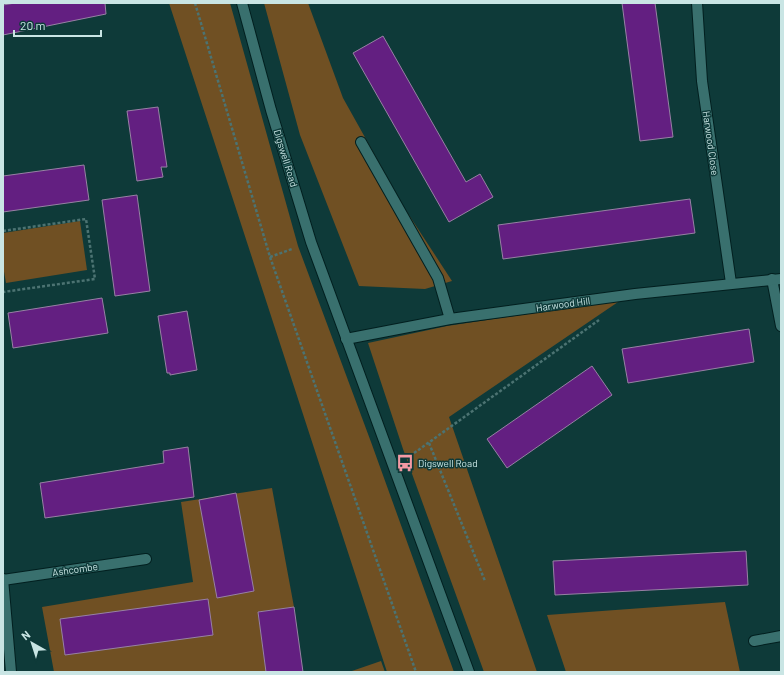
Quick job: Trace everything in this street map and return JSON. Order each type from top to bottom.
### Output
[{"type":"street","name":"Digswell Road","points":[[242,3],[271,110],[311,242],[469,672]]},
{"type":"street","name":"Harwood Close","points":[[697,3],[702,81],[731,283]]},
{"type":"street","points":[[361,142],[438,278],[450,319]]},
{"type":"street","name":"Harwood Hill","points":[[346,339],[450,319],[635,294],[777,279]]},
{"type":"street","points":[[777,279],[781,326]]},
{"type":"street","name":"Ashcombe","points":[[3,579],[146,559]]},
{"type":"street","points":[[3,579],[11,672]]},
{"type":"street","points":[[754,641],[781,636]]},
{"type":"path","points":[[195,3],[270,257],[416,672]]},
{"type":"path","points":[[3,231],[86,219],[95,279],[3,292]]},
{"type":"path","points":[[270,257],[298,246]]},
{"type":"path","points":[[394,468],[603,317]]},
{"type":"path","points":[[429,443],[485,581]]},
{"type":"shaded area","points":[[169,3],[230,3],[298,246],[454,672],[387,672]]},
{"type":"shaded area","points":[[264,3],[308,3],[343,98],[405,209],[452,281],[425,289],[359,286],[300,135]]},
{"type":"shaded area","points":[[80,221],[87,270],[6,283],[3,266],[3,233]]},
{"type":"shaded area","points":[[621,300],[449,417],[537,672],[484,672],[403,449],[368,343],[447,326]]},
{"type":"shaded area","points":[[272,488],[294,607],[258,612],[266,672],[54,672],[42,607],[193,582],[181,502]]},
{"type":"shaded area","points":[[725,602],[740,672],[566,672],[547,615]]},
{"type":"shaded area","points":[[381,661],[385,672],[349,672]]},
{"type":"building","points":[[15,3],[105,3],[106,14],[3,35],[3,5]]},
{"type":"building","points":[[622,3],[655,3],[673,137],[640,141]]},
{"type":"building","points":[[383,36],[466,182],[480,174],[493,197],[449,222],[353,53]]},
{"type":"building","points":[[158,107],[167,167],[161,167],[163,177],[137,181],[127,111]]},
{"type":"building","points":[[84,165],[89,200],[3,212],[3,176]]},
{"type":"building","points":[[137,195],[150,291],[115,296],[102,200]]},
{"type":"building","points":[[690,199],[695,233],[503,259],[498,225]]},
{"type":"building","points":[[102,298],[108,333],[13,348],[8,313]]},
{"type":"building","points":[[187,311],[197,370],[170,375],[170,373],[167,373],[158,316]]},
{"type":"building","points":[[749,329],[754,362],[628,383],[622,349]]},
{"type":"building","points":[[592,366],[612,395],[507,468],[487,439]]},
{"type":"building","points":[[188,447],[194,497],[45,518],[40,483],[164,463],[163,451]]},
{"type":"building","points":[[236,493],[254,591],[217,598],[199,500]]},
{"type":"building","points":[[746,551],[748,585],[555,595],[553,561]]},
{"type":"building","points":[[208,599],[213,635],[65,655],[60,619]]},
{"type":"building","points":[[294,607],[303,672],[266,672],[258,612]]},
{"type":"place","name":"Digswell Road","points":[[405,463]]}]
